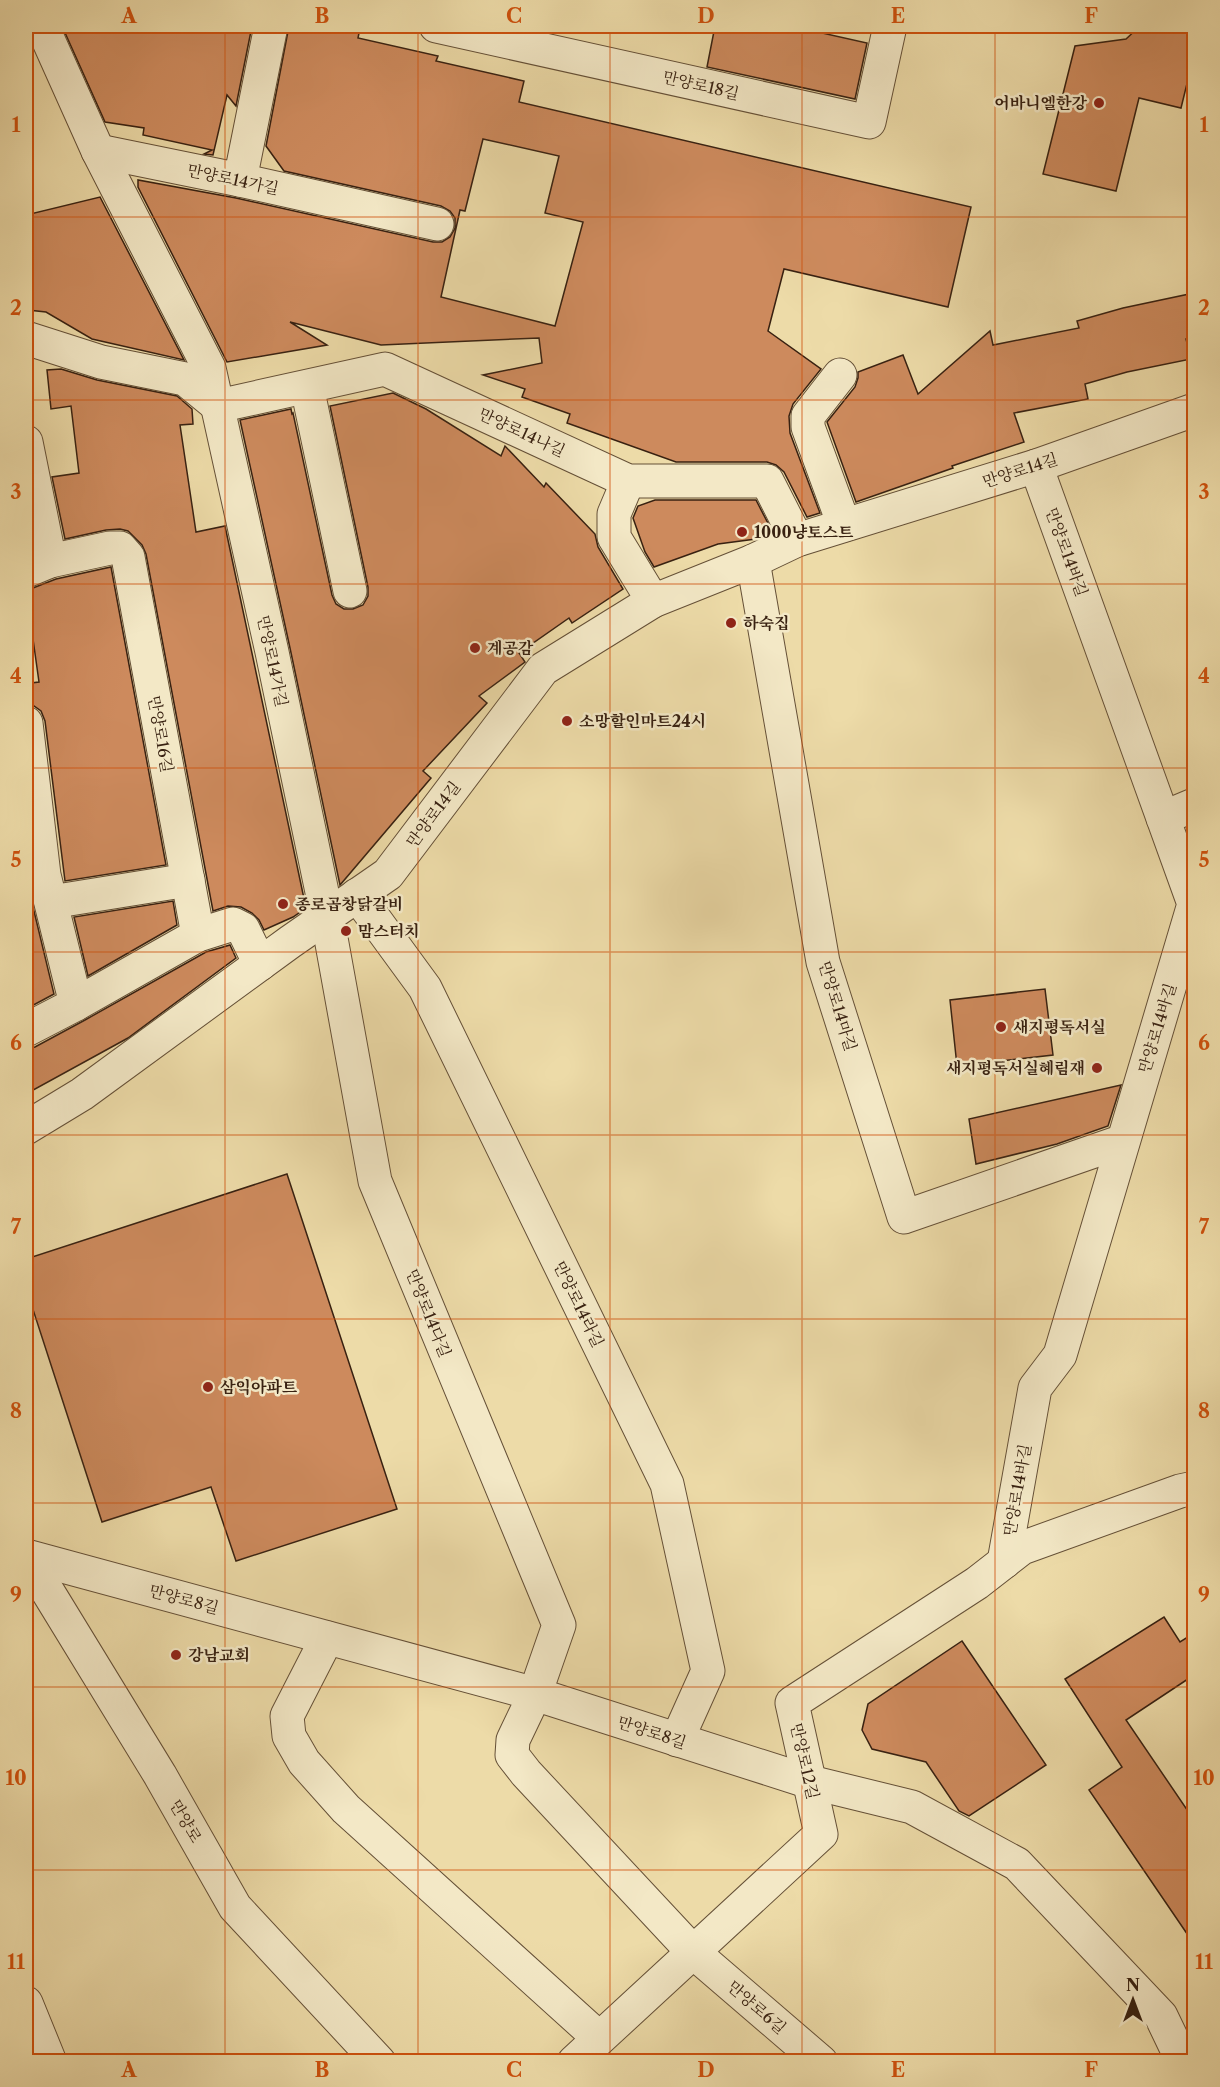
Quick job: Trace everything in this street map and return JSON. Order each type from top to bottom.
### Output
[{"type":"street","name":"만양로14가길","points":[[42,26],[98,151],[209,368],[327,916]]},
{"type":"street","points":[[240,180],[271,26]]},
{"type":"street","name":"만양로18길","points":[[436,26],[869,122],[890,26]]},
{"type":"street","name":"만양로14가길","points":[[98,151],[437,224]]},
{"type":"street","points":[[26,338],[101,362],[185,379],[218,406]]},
{"type":"street","name":"만양로14나길","points":[[218,406],[385,369],[628,481],[767,481],[797,540]]},
{"type":"street","points":[[840,375],[808,416],[808,427],[844,525]]},
{"type":"street","points":[[307,387],[350,591]]},
{"type":"street","name":"만양로14길","points":[[26,1128],[82,1094],[388,874],[543,669],[653,601],[753,561],[797,540],[1192,419]]},
{"type":"street","points":[[26,442],[38,566]]},
{"type":"street","name":"만양로14바길","points":[[1004,1562],[1035,1388],[1060,1354],[1194,904],[1036,466]]},
{"type":"street","points":[[628,481],[614,514],[614,537],[653,601]]},
{"type":"street","name":"만양로16길","points":[[38,566],[110,548],[120,548],[128,557],[198,935]]},
{"type":"street","name":"만양로14마길","points":[[753,561],[823,962],[904,1216],[1123,1141]]},
{"type":"street","points":[[26,723],[40,885],[76,1004]]},
{"type":"street","points":[[1162,818],[1194,805]]},
{"type":"street","points":[[40,885],[188,880]]},
{"type":"street","name":"만양로14라길","points":[[357,895],[425,988],[668,1484],[708,1671],[677,1740]]},
{"type":"street","name":"만양로14다길","points":[[327,916],[375,1181],[559,1625],[535,1694],[513,1740],[512,1755],[526,1773],[693,1952]]},
{"type":"street","points":[[26,1030],[198,935],[233,924],[243,929],[260,964]]},
{"type":"street","name":"만양로12길","points":[[574,2061],[821,1834],[792,1703],[977,1583],[1022,1548],[1179,1491],[1194,1488]]},
{"type":"street","name":"만양로8길","points":[[26,1556],[535,1694],[810,1782],[912,1807],[1017,1864],[1161,2016],[1183,2061]]},
{"type":"street","name":"만양로","points":[[26,1556],[160,1775],[235,1907],[379,2061]]},
{"type":"street","points":[[327,1638],[287,1716],[289,1736],[304,1762],[346,1809],[599,2038]]},
{"type":"street","name":"만양로6길","points":[[693,1952],[820,2061]]},
{"type":"street","points":[[26,2003],[50,2061]]},
{"type":"building","points":[[62,26],[252,26],[236,106],[227,95],[213,155],[204,154],[212,150],[143,135],[144,128],[105,122]]},
{"type":"building","points":[[289,26],[324,26],[359,33],[358,38],[438,56],[436,61],[524,81],[519,102],[971,207],[948,307],[784,269],[768,331],[821,369],[793,404],[789,416],[790,433],[820,513],[807,517],[784,472],[776,465],[767,462],[676,462],[567,423],[570,414],[522,397],[525,389],[483,375],[542,363],[539,338],[381,345],[290,322],[327,345],[227,362],[138,187],[138,180],[236,198],[433,242],[442,242],[450,237],[455,228],[455,218],[450,211],[441,206],[284,171],[266,146]],"holes":[[[483,139],[559,156],[545,213],[583,222],[555,326],[441,297],[460,210],[465,211]]]},
{"type":"building","points":[[715,26],[791,26],[867,43],[855,99],[707,67]]},
{"type":"building","name":"어바니엘한강","points":[[1140,26],[1194,26],[1194,55],[1181,108],[1139,98],[1116,191],[1043,174],[1075,46],[1126,39]]},
{"type":"building","points":[[100,197],[184,360],[92,339],[46,312],[28,310],[26,215]]},
{"type":"building","points":[[1194,293],[1194,336],[1186,339],[1191,359],[1127,372],[1085,384],[1088,399],[1014,413],[1024,442],[856,502],[827,422],[855,387],[858,372],[903,355],[918,394],[990,331],[993,345],[1079,328],[1077,321],[1123,308]]},
{"type":"building","points":[[61,369],[97,380],[177,396],[192,409],[193,424],[180,425],[196,532],[225,526],[306,908],[293,917],[264,930],[252,913],[241,907],[228,906],[213,911],[146,554],[142,545],[128,531],[120,529],[65,539],[52,477],[79,473],[71,406],[51,409],[47,370]]},
{"type":"building","points":[[393,393],[426,409],[501,456],[505,446],[544,487],[546,483],[595,534],[598,547],[623,589],[572,623],[569,618],[519,653],[525,662],[479,696],[487,703],[423,771],[431,778],[340,885],[240,420],[291,409],[332,595],[336,604],[344,609],[353,609],[363,605],[368,596],[368,587],[330,406]]},
{"type":"building","points":[[655,500],[756,500],[772,531],[756,539],[718,544],[654,567],[645,552],[633,518],[638,506]]},
{"type":"building","points":[[111,567],[166,865],[65,881],[45,721],[41,711],[34,706],[26,705],[26,690],[32,689],[31,683],[39,682],[26,589],[56,579]]},
{"type":"building","points":[[26,878],[54,994],[26,1009]]},
{"type":"building","points":[[173,901],[177,925],[88,976],[74,917]]},
{"type":"building","points":[[230,945],[236,958],[128,1038],[26,1094],[26,1049],[35,1047],[206,952]]},
{"type":"building","name":"새지평독서실","points":[[1045,989],[1053,1055],[957,1066],[950,1000]]},
{"type":"building","name":"새지평독서실혜림재","points":[[1121,1085],[1108,1126],[1057,1144],[976,1164],[969,1119]]},
{"type":"building","name":"삼익아파트","points":[[287,1174],[397,1509],[236,1561],[211,1487],[102,1522],[26,1288],[26,1259]]},
{"type":"building","points":[[1164,1617],[1180,1642],[1194,1633],[1194,1675],[1126,1720],[1194,1820],[1194,1944],[1089,1790],[1122,1767],[1065,1679]]},
{"type":"building","points":[[962,1641],[1046,1765],[969,1816],[959,1811],[926,1762],[872,1749],[862,1730],[868,1704]]},
{"type":"place","name":"어바니엘한강","points":[[1099,103]]},
{"type":"place","name":"1000냥토스트","points":[[742,532]]},
{"type":"place","name":"하숙집","points":[[731,623]]},
{"type":"place","name":"계공감","points":[[475,648]]},
{"type":"place","name":"소망할인마트24시","points":[[567,721]]},
{"type":"place","name":"종로곱창닭갈비","points":[[283,904]]},
{"type":"place","name":"맘스터치","points":[[346,931]]},
{"type":"place","name":"새지평독서실","points":[[1001,1027]]},
{"type":"place","name":"새지평독서실혜림재","points":[[1097,1068]]},
{"type":"place","name":"삼익아파트","points":[[208,1387]]},
{"type":"place","name":"강남교회","points":[[176,1655]]}]
